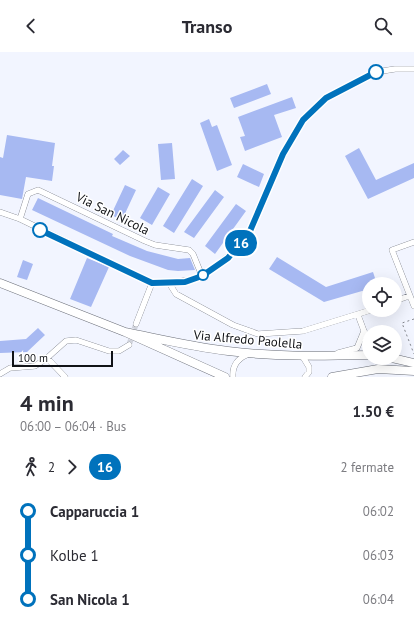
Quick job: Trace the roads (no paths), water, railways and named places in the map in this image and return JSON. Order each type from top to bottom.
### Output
[{"type":"main road","name":"Via Alfredo Paolella","points":[[0,283],[125,332],[225,377]]},
{"type":"main road","name":"Via Alfredo Paolella","points":[[125,332],[187,346],[251,354],[303,357],[362,355]]},
{"type":"main road","points":[[402,360],[414,363]]},
{"type":"main road","points":[[332,377],[378,369],[414,371]]},
{"type":"street","points":[[0,212],[20,219],[152,283],[169,284],[185,282],[202,276],[228,258],[250,231],[283,154],[303,120],[313,109],[326,98],[376,72],[395,69],[414,69]]},
{"type":"street","name":"Via San Nicola","points":[[20,219],[28,194],[38,190],[144,241],[189,250],[193,254],[202,276]]},
{"type":"street","points":[[414,242],[392,250],[414,306]]},
{"type":"street","points":[[136,324],[152,283]]},
{"type":"street","points":[[169,284],[176,294],[233,325],[258,334],[303,331],[362,313]]},
{"type":"street","points":[[402,298],[409,296]]},
{"type":"street","points":[[358,315],[362,326]]},
{"type":"street","points":[[322,356],[356,348],[362,335]]},
{"type":"street","points":[[2,375],[10,368],[35,366],[47,358],[66,341],[76,340],[109,351],[119,351],[129,345]]},
{"type":"street","points":[[233,377],[233,368],[238,360],[251,354]]},
{"type":"street","points":[[303,357],[309,367],[309,372],[305,377]]},
{"type":"street","points":[[47,358],[65,377]]},
{"type":"street","points":[[200,366],[214,377]]},
{"type":"tunnel","points":[[129,345],[136,324]]}]
